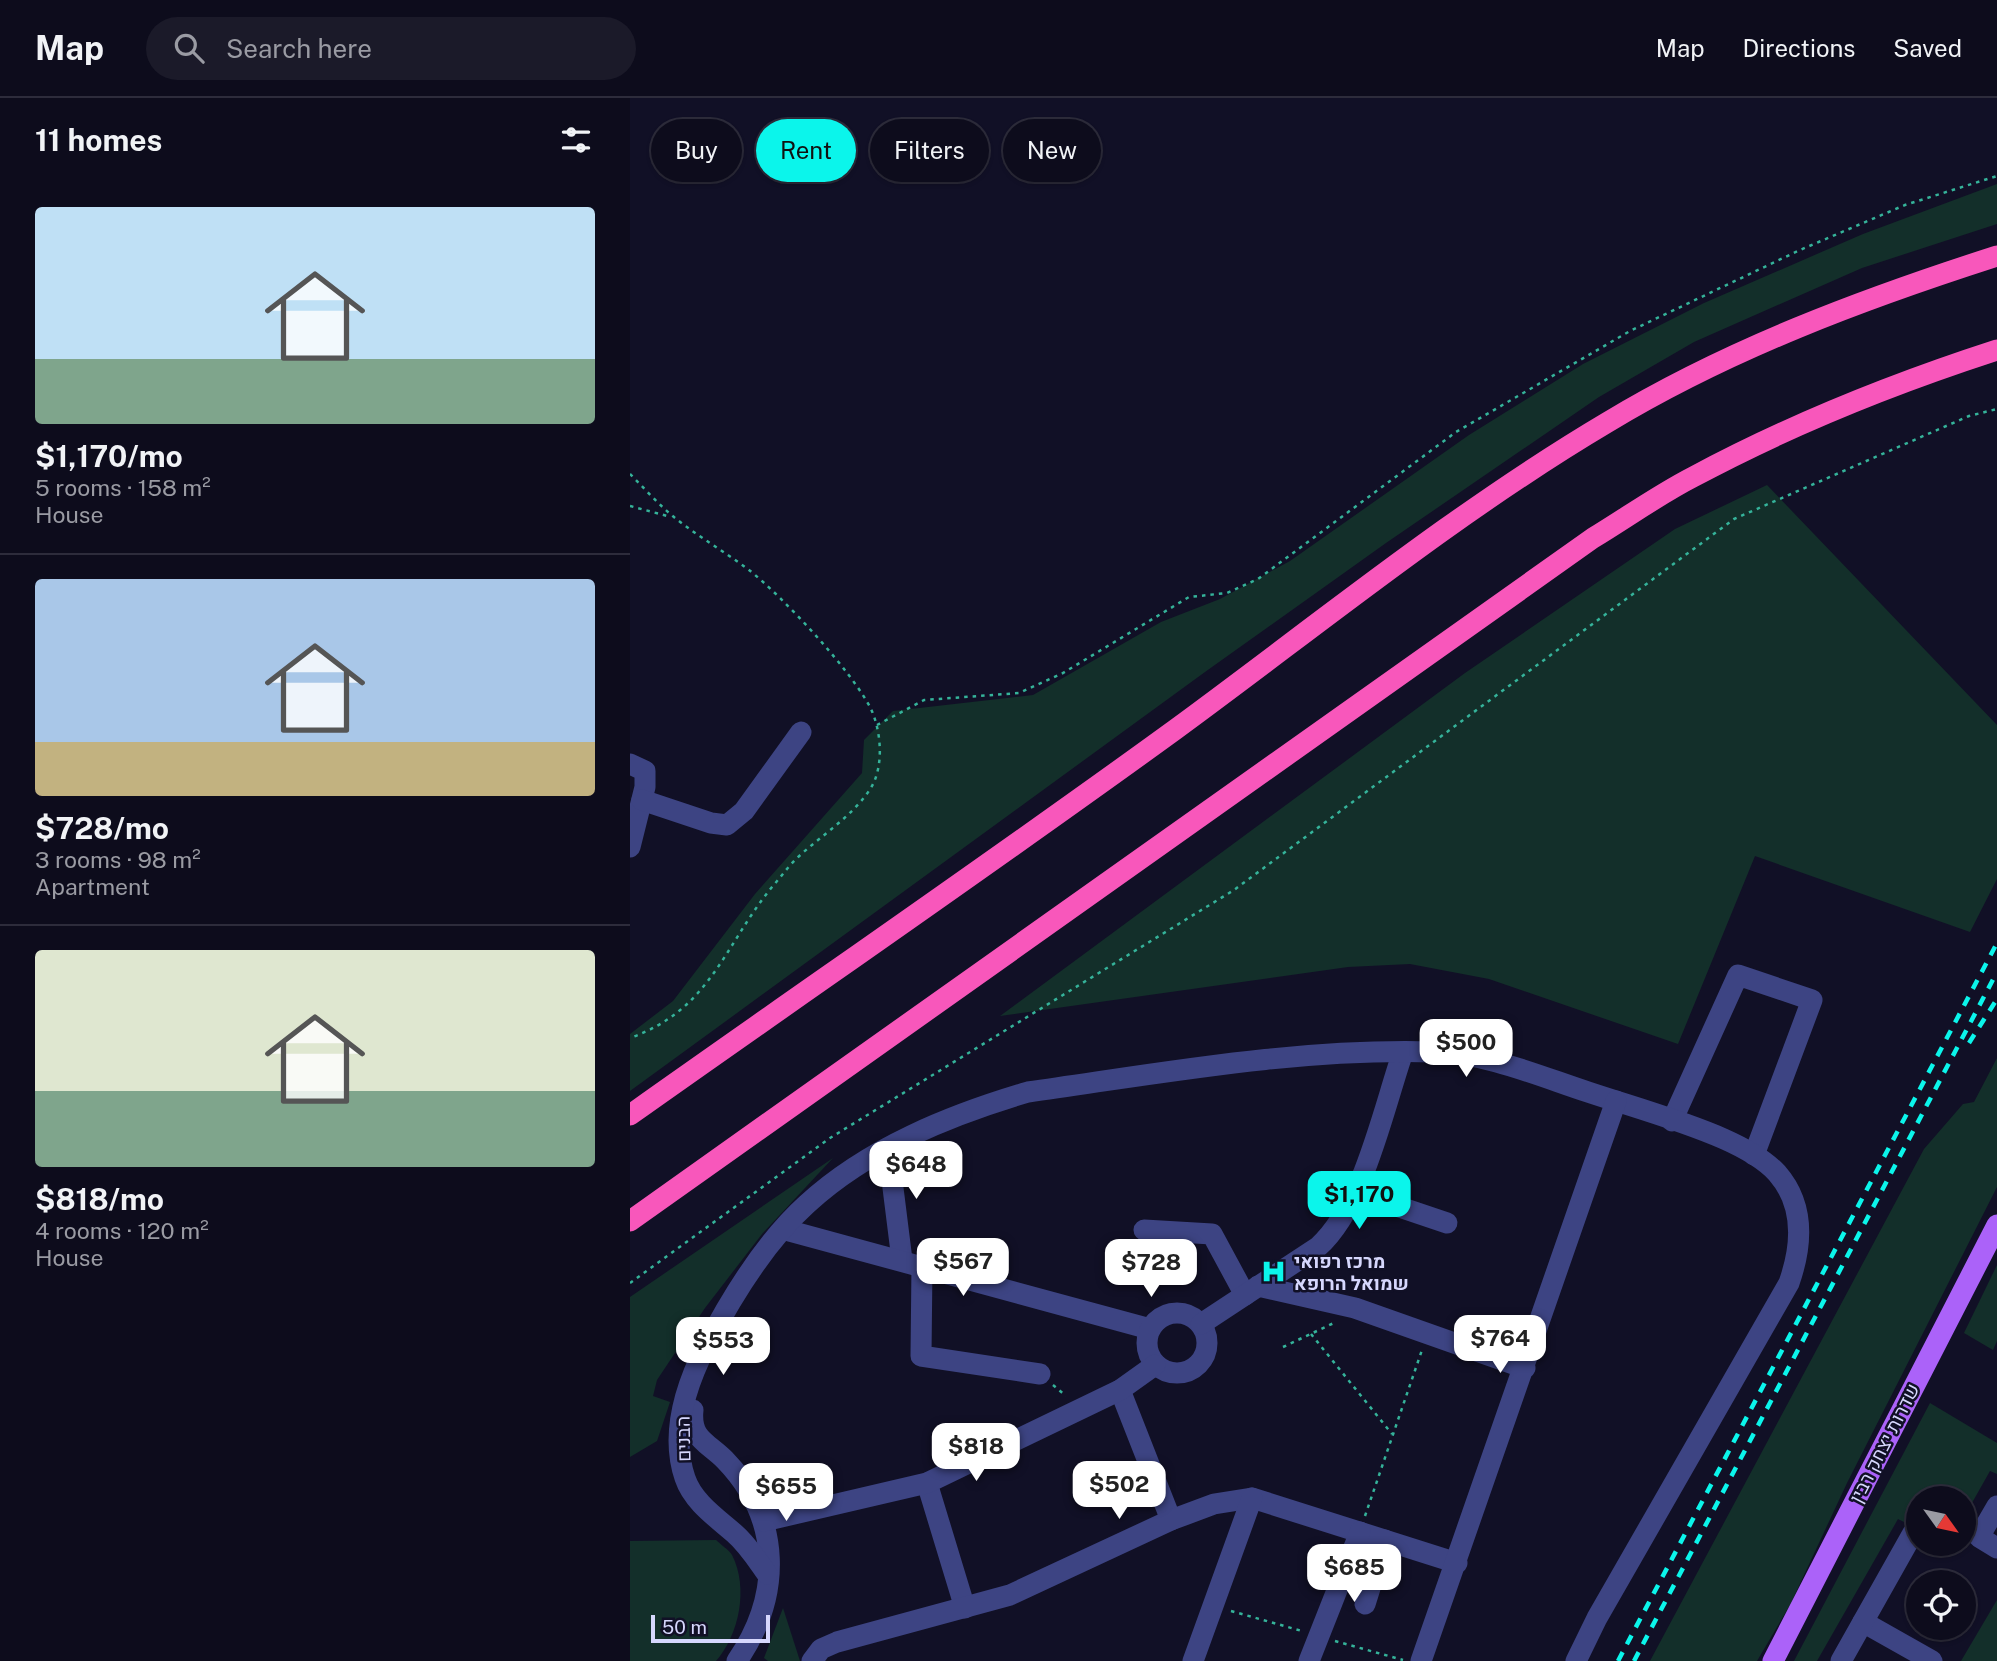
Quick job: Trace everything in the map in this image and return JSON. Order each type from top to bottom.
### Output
[{"type":"highway","points":[[630,1115],[1162,738],[1414,552],[1608,421],[1770,340],[1914,282],[1997,256]]},
{"type":"highway","points":[[630,1221],[1592,538],[1690,478],[1773,437],[1864,396],[1997,350]]},
{"type":"main road","name":"שדרות יצחק רבין","points":[[1773,1661],[1997,1225]]},
{"type":"street","points":[[642,800],[711,823],[727,825],[744,811],[801,732]]},
{"type":"street","points":[[630,764],[645,771],[642,800],[630,846]]},
{"type":"street","points":[[1672,1121],[1738,975],[1812,1000],[1754,1155]]},
{"type":"street","points":[[690,1400],[690,1377],[726,1306],[807,1204],[888,1147],[983,1106],[1028,1092],[1263,1059],[1337,1052],[1438,1052],[1500,1063],[1724,1139],[1754,1155],[1777,1173],[1789,1190],[1796,1209],[1799,1255],[1789,1283],[1604,1605],[1576,1661]]},
{"type":"street","points":[[1201,1324],[1318,1247],[1334,1233],[1355,1192],[1403,1052]]},
{"type":"street","points":[[1421,1661],[1616,1101]]},
{"type":"street","points":[[888,1147],[912,1262],[921,1356],[1040,1374]]},
{"type":"street","points":[[1355,1192],[1447,1223]]},
{"type":"street","points":[[786,1230],[912,1262],[1150,1329]]},
{"type":"street","points":[[1144,1230],[1212,1234],[1252,1291],[1362,1311],[1524,1368]]},
{"type":"street","points":[[1184,1313],[1201,1324],[1208,1343],[1201,1363],[1184,1373],[1173,1374],[1156,1365],[1147,1348],[1150,1329],[1164,1315],[1184,1313]]},
{"type":"street","points":[[764,1521],[927,1483],[1120,1390],[1156,1365]]},
{"type":"street","points":[[1120,1390],[1171,1520]]},
{"type":"street","name":"הבנים","points":[[690,1400],[694,1432],[705,1446],[725,1461],[754,1500],[764,1521],[770,1563],[767,1574],[768,1593],[762,1619],[737,1661]]},
{"type":"street","name":"הבנים","points":[[690,1400],[681,1457],[689,1485],[714,1518],[752,1551],[767,1574]]},
{"type":"street","points":[[681,1457],[705,1446]]},
{"type":"street","points":[[927,1483],[965,1608]]},
{"type":"street","points":[[812,1661],[821,1648],[837,1642],[1010,1595],[1171,1520],[1214,1504],[1252,1499],[1457,1563]]},
{"type":"street","points":[[1193,1661],[1252,1499]]},
{"type":"street","points":[[724,1525],[740,1520],[754,1500]]},
{"type":"street","points":[[1997,1506],[1979,1537],[1997,1548]]},
{"type":"street","points":[[1310,1661],[1360,1532]]},
{"type":"street","points":[[1365,1604],[1385,1540]]},
{"type":"street","points":[[1841,1661],[1906,1545]]},
{"type":"street","points":[[1863,1622],[1932,1661]]},
{"type":"path","points":[[877,725],[924,700],[1019,694],[1063,673],[1189,597],[1227,593],[1258,579],[1456,432],[1630,331],[1800,250],[1905,205],[1997,176]]},
{"type":"path","points":[[630,1283],[830,1139],[1234,890],[1534,664],[1734,519],[1969,416],[1997,409]]},
{"type":"path","points":[[630,506],[674,517]]},
{"type":"path","points":[[1283,1347],[1362,1311]]},
{"type":"path","points":[[1311,1334],[1393,1435]]},
{"type":"path","points":[[1360,1532],[1427,1334]]},
{"type":"path","points":[[1040,1374],[1081,1408]]},
{"type":"green space","points":[[1997,184],[1997,224],[1862,268],[1694,342],[1599,397],[1386,543],[1205,672],[630,1091],[630,1034],[673,1001],[755,894],[862,773],[864,740],[893,711],[1033,695],[1161,622],[1220,599],[1290,561],[1469,435],[1583,364],[1704,303],[1863,234]]},
{"type":"green space","points":[[1767,485],[1997,725],[1997,879],[1970,932],[1755,856],[1678,1044],[1489,979],[1410,964],[1348,967],[1000,1016],[1465,673],[1675,529]]},
{"type":"green space","points":[[1997,1058],[1997,1187],[1847,1483],[1790,1605],[1757,1661],[1650,1661],[1924,1149],[1963,1104],[1974,1102]]},
{"type":"green space","points":[[833,1158],[762,1234],[705,1308],[657,1380],[653,1396],[670,1402],[657,1441],[630,1457],[630,1297]]},
{"type":"green space","points":[[1997,1265],[1997,1341],[1993,1350],[1964,1333]]},
{"type":"green space","points":[[1930,1403],[1997,1443],[1997,1474],[1990,1471],[1976,1496],[1976,1486],[1906,1486],[1906,1523],[1898,1519],[1817,1661],[1794,1661]]},
{"type":"green space","points":[[716,1540],[732,1555],[740,1582],[736,1625],[724,1650],[716,1661],[630,1661],[630,1541]]},
{"type":"green space","points":[[1997,1600],[1997,1661],[1961,1661],[1973,1640],[1976,1640]]},
{"type":"green space","points":[[783,1608],[800,1661],[768,1661],[764,1658]]},
{"type":"railway","points":[[1618,1661],[1997,943]]},
{"type":"railway","points":[[1634,1661],[1997,972]]},
{"type":"railway","points":[[1969,1043],[1997,999]]},
{"type":"place","name":"מרכז רפואי שמואל הרופא","points":[[1274,1272]]}]
